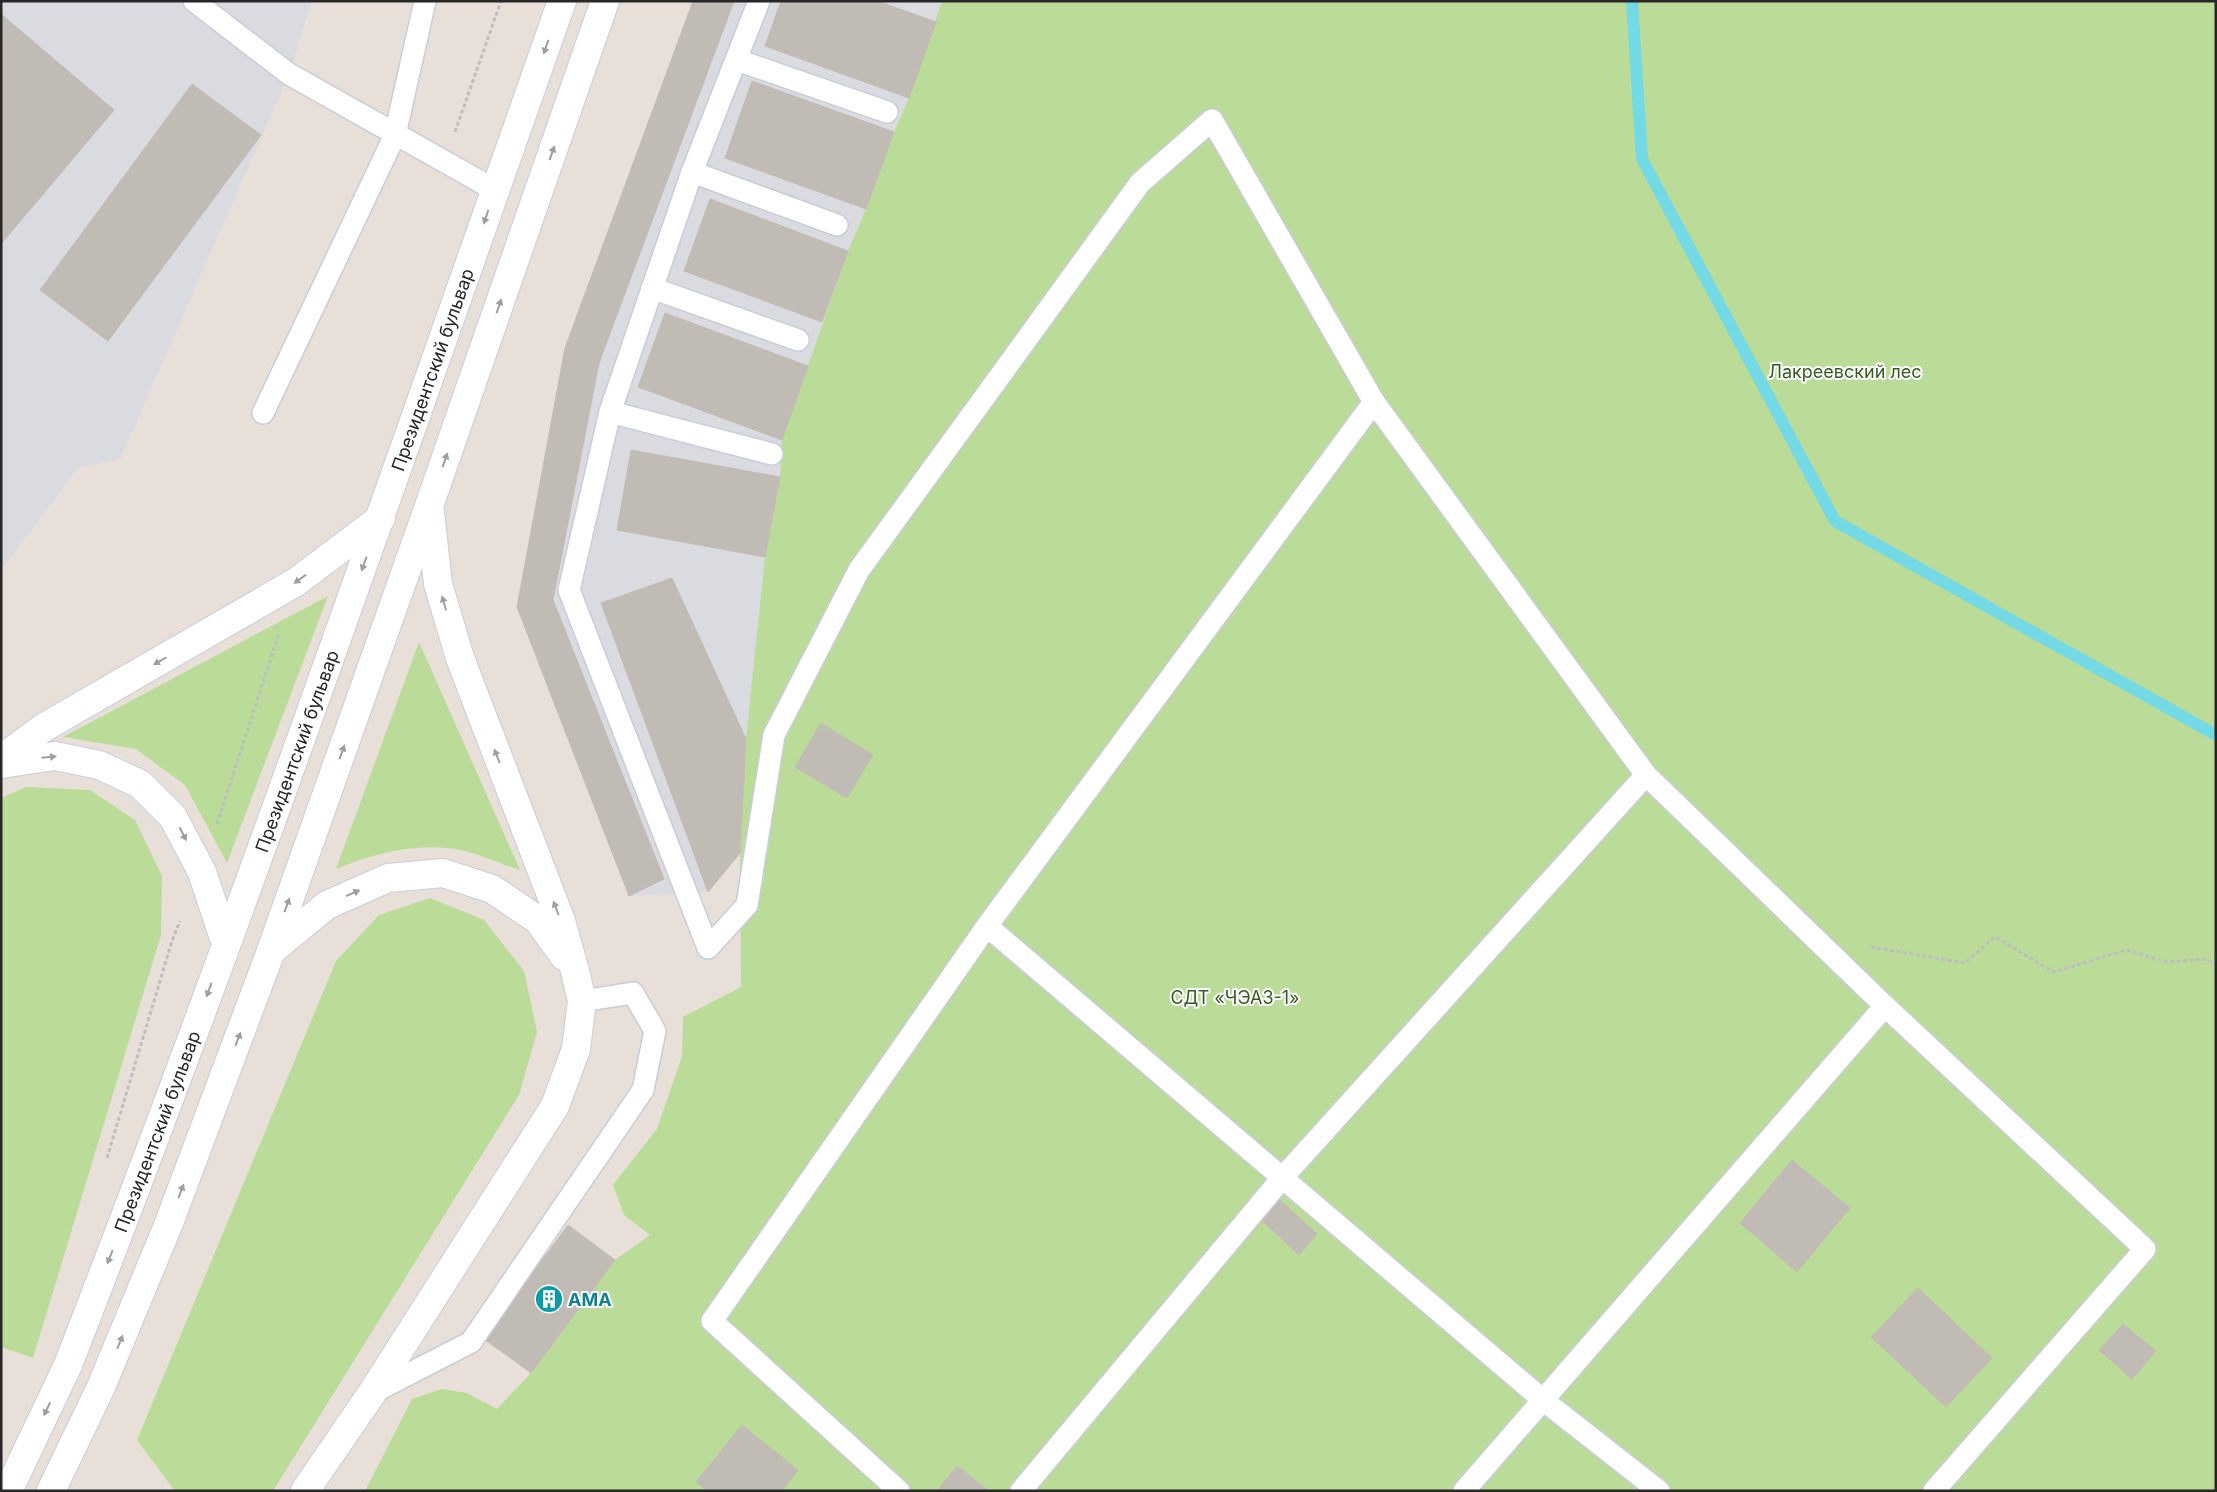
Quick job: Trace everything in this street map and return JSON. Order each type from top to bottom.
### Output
[{"type":"main road","name":"Президентский бульвар","points":[[8,1491],[68,1365],[138,1185],[381,518],[562,1]]},
{"type":"main road","points":[[51,1491],[101,1387],[169,1222],[271,951],[605,1]]},
{"type":"main road","points":[[305,1491],[372,1393],[555,1106],[576,1049],[582,1001],[575,971],[561,921],[460,658],[438,584],[429,506]]},
{"type":"main road","points":[[1,759],[43,728],[296,582],[381,518]]},
{"type":"main road","points":[[1,764],[55,756],[99,765],[140,784],[173,816],[202,872],[226,944]]},
{"type":"main road","points":[[271,951],[327,905],[388,878],[443,873],[492,888],[538,920],[575,971]]},
{"type":"lane","points":[[194,1],[289,74],[495,190]]},
{"type":"lane","points":[[264,413],[395,135],[425,1]]},
{"type":"lane","points":[[759,1],[692,172],[610,412],[569,590],[708,948],[748,905],[774,734],[858,570],[1140,183],[1212,120],[1374,402],[1646,775],[1885,1006],[2145,1249],[1934,1491]]},
{"type":"lane","points":[[737,60],[887,112]]},
{"type":"lane","points":[[692,172],[837,225]]},
{"type":"lane","points":[[652,288],[798,340]]},
{"type":"lane","points":[[899,1491],[712,1320],[987,926],[1374,402]]},
{"type":"lane","points":[[610,412],[772,454]]},
{"type":"lane","points":[[1021,1491],[1284,1177],[1646,775]]},
{"type":"lane","points":[[987,926],[1284,1177],[1543,1400],[1659,1491]]},
{"type":"lane","points":[[372,1393],[471,1342],[642,1090],[655,1031],[633,993],[582,1001]]},
{"type":"lane","points":[[1464,1491],[1885,1006]]},
{"type":"path","points":[[454,135],[501,1]]},
{"type":"path","points":[[104,1168],[172,941],[202,872],[296,582]]},
{"type":"path","points":[[1870,947],[1965,963],[1995,938],[2054,972],[2126,950],[2167,962],[2207,959],[2216,965]]},
{"type":"shaded area","points":[[1,1],[312,1],[289,74],[120,459],[78,468],[1,570]]},
{"type":"shaded area","points":[[693,1],[942,1],[909,98],[848,251],[782,440],[780,477],[746,739],[740,853],[708,892],[629,896],[517,607],[565,348]]},
{"type":"green space","name":"СДТ «ЧЭАЗ-1»","points":[[942,1],[2216,1],[2216,1491],[365,1491],[412,1399],[442,1389],[467,1393],[497,1409],[531,1373],[615,1260],[650,1235],[624,1215],[613,1185],[657,1129],[682,1056],[683,1017],[741,987],[740,853],[746,739],[765,557],[780,477],[782,440],[848,251],[909,98]]},
{"type":"green space","points":[[328,596],[227,863],[185,785],[136,749],[63,737]]},
{"type":"green space","points":[[419,642],[520,870],[461,850],[429,847],[397,850],[366,858],[336,869]]},
{"type":"green space","points":[[26,787],[90,790],[135,820],[162,876],[161,935],[33,1358],[1,1347],[1,798]]},
{"type":"green space","points":[[430,898],[484,920],[524,971],[537,1032],[519,1095],[273,1491],[175,1491],[137,1440],[336,961],[379,915]]},
{"type":"building","points":[[693,1],[734,1],[599,363],[553,600],[664,879],[629,896],[517,607],[565,348]]},
{"type":"building","points":[[781,1],[877,1],[936,22],[909,98],[765,46]]},
{"type":"building","points":[[1,14],[114,110],[1,244]]},
{"type":"building","points":[[752,81],[894,132],[866,209],[725,158]]},
{"type":"building","points":[[192,84],[261,135],[108,341],[40,290]]},
{"type":"building","points":[[710,199],[848,251],[822,322],[684,271]]},
{"type":"building","points":[[665,313],[808,366],[782,440],[638,387]]},
{"type":"building","points":[[631,450],[780,477],[765,557],[617,530]]},
{"type":"building","points":[[672,578],[746,739],[740,853],[708,892],[601,603]]},
{"type":"building","points":[[821,723],[873,755],[847,798],[795,767]]},
{"type":"building","points":[[1792,1160],[1850,1208],[1797,1272],[1740,1223]]},
{"type":"building","points":[[1277,1197],[1317,1234],[1299,1255],[1259,1218]]},
{"type":"building","name":"АМА","points":[[568,1225],[615,1260],[531,1373],[484,1339]]},
{"type":"building","points":[[1918,1288],[1992,1358],[1946,1407],[1871,1337]]},
{"type":"building","points":[[2123,1324],[2156,1351],[2132,1379],[2099,1350]]},
{"type":"building","points":[[742,1425],[798,1470],[782,1491],[707,1491],[696,1482]]},
{"type":"building","points":[[957,1466],[989,1491],[937,1491]]},
{"type":"waterway","points":[[1632,1],[1642,159],[1835,521],[2216,735]]},
{"type":"place","name":"АМА","points":[[549,1299]]},
{"type":"park label","name":"Лакреевский лес","points":[[1845,371]]}]
